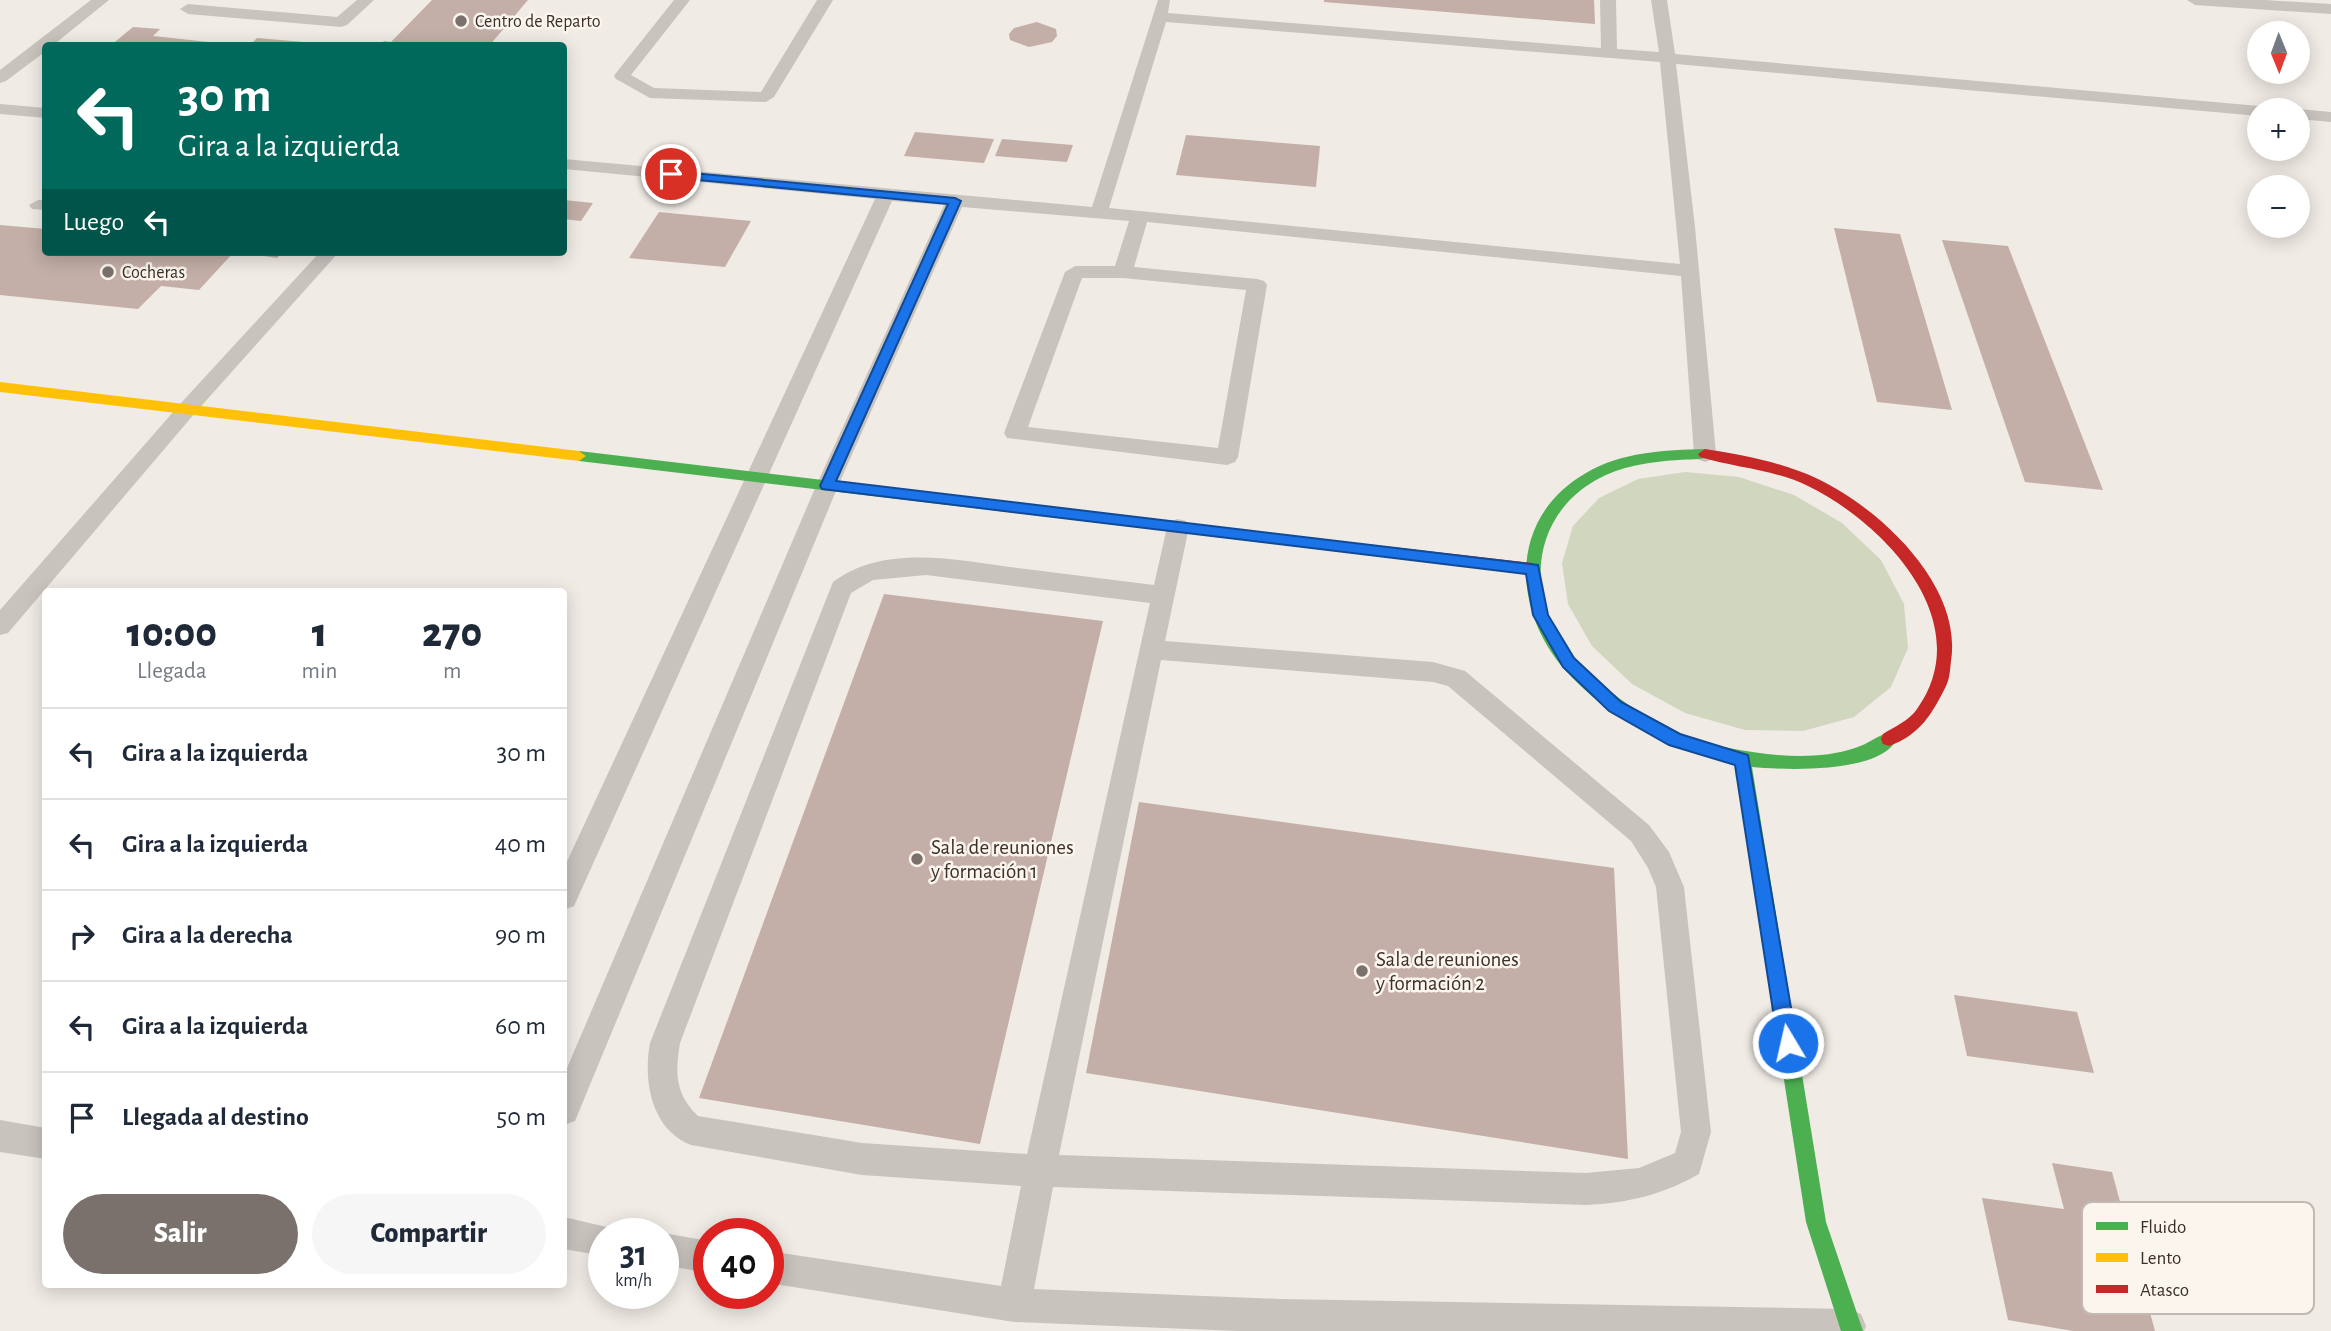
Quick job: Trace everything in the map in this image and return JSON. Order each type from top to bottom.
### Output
[{"type":"street","points":[[0,387],[1532,569]]},
{"type":"street","points":[[1705,454],[1767,465],[1826,489],[1879,525],[1920,570],[1943,620],[1945,671],[1922,715],[1877,748],[1815,764],[1742,760],[1675,740],[1615,706],[1569,663],[1541,615],[1532,569],[1541,527],[1566,494],[1604,470],[1651,456],[1705,454]]},
{"type":"street","points":[[1742,760],[1816,1222],[1850,1329]]},
{"type":"lane","points":[[47,42],[101,0]]},
{"type":"lane","points":[[188,9],[341,22],[366,0]]},
{"type":"lane","points":[[682,0],[622,76],[650,93],[766,97],[825,0]]},
{"type":"lane","points":[[1608,0],[1609,53]]},
{"type":"lane","points":[[1659,0],[1668,58],[1690,271],[1705,454]]},
{"type":"lane","points":[[2195,0],[2331,9]]},
{"type":"lane","points":[[1099,212],[1162,8],[1609,53],[2247,110]]},
{"type":"lane","points":[[0,78],[42,46]]},
{"type":"lane","points":[[0,109],[42,113]]},
{"type":"lane","points":[[2310,115],[2331,117]]},
{"type":"lane","points":[[567,163],[886,195],[1099,212],[1690,271]]},
{"type":"lane","points":[[567,890],[886,195]]},
{"type":"lane","points":[[567,1103],[827,486],[955,201]]},
{"type":"lane","points":[[1123,272],[1140,216]]},
{"type":"lane","points":[[0,626],[188,408],[326,256]]},
{"type":"lane","points":[[1075,272],[1123,272],[1257,285],[1227,457],[1015,433],[1075,272]]},
{"type":"lane","points":[[1014,1305],[1039,1171],[1178,527]]},
{"type":"lane","points":[[1152,650],[1433,673],[1456,678],[1640,833],[1659,861],[1670,887],[1696,1132],[1688,1163],[1664,1178],[1635,1186],[1586,1189],[1039,1171],[862,1159],[691,1130],[667,1106],[660,1064],[662,1054],[841,588],[853,578],[875,571],[926,566],[1163,595]]},
{"type":"lane","points":[[0,1136],[42,1143]]},
{"type":"lane","points":[[567,1234],[588,1237]]},
{"type":"lane","points":[[784,1269],[1014,1305],[1280,1315],[1850,1329]]},
{"type":"green space","points":[[1685,472],[1739,477],[1794,495],[1842,523],[1881,560],[1904,604],[1908,648],[1891,687],[1854,717],[1803,731],[1745,730],[1685,713],[1632,684],[1592,646],[1568,604],[1562,563],[1573,526],[1599,498],[1638,479]]},
{"type":"building","name":"Centro de Reparto","points":[[432,0],[528,0],[492,42],[391,42]]},
{"type":"building","points":[[1594,0],[1595,24],[1324,2]]},
{"type":"building","points":[[1037,22],[1056,29],[1057,36],[1052,42],[1029,47],[1010,40],[1009,34],[1014,28]]},
{"type":"building","points":[[133,27],[160,29],[153,36],[209,42],[115,42]]},
{"type":"building","points":[[257,38],[304,42],[253,42]]},
{"type":"building","points":[[915,132],[994,139],[984,163],[904,156]]},
{"type":"building","points":[[1186,135],[1320,146],[1316,187],[1176,175]]},
{"type":"building","points":[[1002,139],[1073,145],[1067,162],[995,156]]},
{"type":"building","points":[[567,200],[593,203],[581,221],[567,219]]},
{"type":"building","points":[[659,212],[751,221],[725,267],[629,258]]},
{"type":"building","name":"Cocheras","points":[[0,225],[42,229],[42,256],[230,256],[199,290],[161,286],[138,309],[0,295]]},
{"type":"building","points":[[1834,228],[1900,234],[1952,410],[1877,402]]},
{"type":"building","points":[[1942,240],[2008,246],[2103,490],[2025,482]]},
{"type":"building","name":"Sala de reuniones y formación 1","points":[[884,594],[1103,621],[980,1144],[699,1098]]},
{"type":"building","name":"Sala de reuniones y formación 2","points":[[1139,802],[1614,868],[1628,1159],[1086,1073]]},
{"type":"building","points":[[1954,995],[2077,1012],[2094,1073],[1967,1056]]},
{"type":"building","points":[[2052,1163],[2112,1172],[2120,1202],[2082,1202],[2082,1314],[2150,1314],[2155,1331],[2073,1331],[2008,1320],[1982,1198],[2064,1209]]},
{"type":"traffic: fast","points":[[1705,454],[1655,457],[1606,469],[1578,485],[1554,509],[1538,538],[1532,570],[1539,607],[1561,652],[1570,665],[1591,684],[1632,715],[1677,739],[1726,755],[1777,762],[1821,762],[1864,753],[1889,739]]},
{"type":"traffic: fast","points":[[579,456],[1267,538]]},
{"type":"traffic: fast","points":[[1743,760],[1816,1222],[1852,1331]]},
{"type":"traffic: slow","points":[[0,387],[579,456]]},
{"type":"traffic: jam","points":[[1705,454],[1783,471],[1827,490],[1883,531],[1907,557],[1927,586],[1941,616],[1946,648],[1940,681],[1923,714],[1889,739]]},
{"type":"traffic: jam","points":[[1267,538],[1532,569]]},
{"type":"place","name":"Centro de Reparto","points":[[461,21]]},
{"type":"place","name":"Cocheras","points":[[108,272]]},
{"type":"place","name":"Sala de reuniones y formación 1","points":[[917,859]]},
{"type":"place","name":"Sala de reuniones y formación 2","points":[[1362,971]]},
{"type":"route","points":[[671,174],[955,201],[827,486],[1532,569],[1541,615],[1569,663],[1615,706],[1675,740],[1742,760],[1788,1043]]}]
